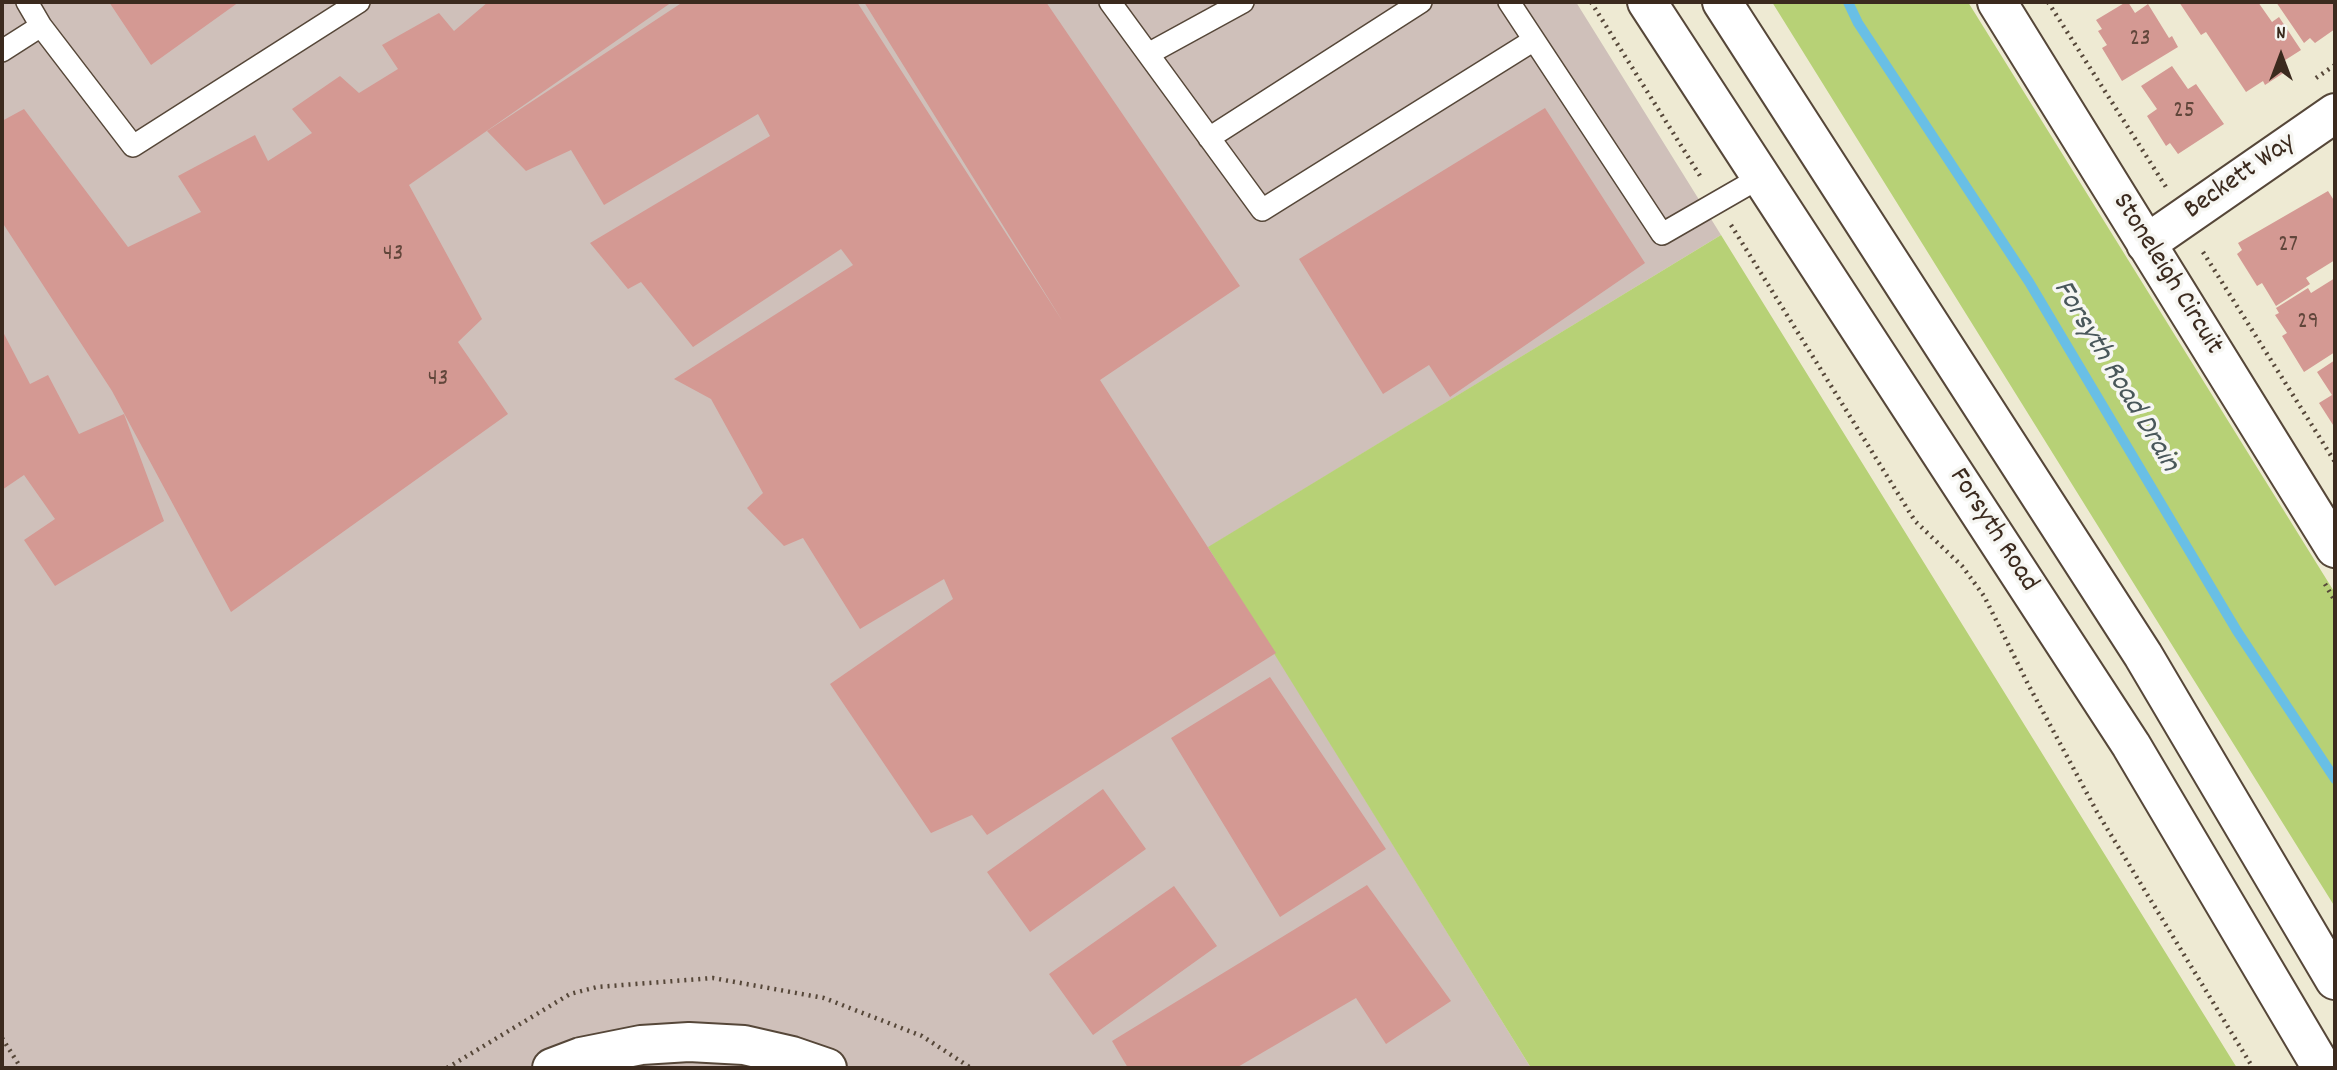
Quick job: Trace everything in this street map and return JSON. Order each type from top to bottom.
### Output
[{"type":"main road","name":"Forsyth Road","points":[[1647,2],[2131,745],[2322,1068]]},
{"type":"main road","points":[[1722,2],[2143,655],[2331,972]]},
{"type":"main road","name":"Stoneleigh Circuit","points":[[1997,2],[2335,548]]},
{"type":"main road","name":"Beckett Way","points":[[2146,244],[2335,113]]},
{"type":"main road","points":[[552,1068],[581,1057],[641,1045],[689,1042],[744,1045],[792,1056],[827,1068]]},
{"type":"lane","points":[[27,2],[41,26],[133,146],[359,2]]},
{"type":"lane","points":[[1110,2],[1262,210],[1534,40]]},
{"type":"lane","points":[[1148,54],[1243,2]]},
{"type":"lane","points":[[1209,138],[1421,2]]},
{"type":"lane","points":[[1509,2],[1662,234],[1761,177]]},
{"type":"lane","points":[[2,51],[41,26]]},
{"type":"path","points":[[1591,2],[1915,521],[1962,566],[1984,596],[2097,812],[2253,1068]]},
{"type":"path","points":[[2048,2],[2335,462]]},
{"type":"path","points":[[2203,253],[2214,245]]},
{"type":"path","points":[[2,1038],[21,1068]]},
{"type":"shaded area","points":[[2,2],[1576,2],[1721,235],[1209,547],[1531,1068],[2,1068]]},
{"type":"green space","points":[[1772,2],[1968,2],[2335,593],[2335,907]]},
{"type":"green space","points":[[1721,235],[2237,1068],[1531,1068],[1208,547]]},
{"type":"building","points":[[109,2],[239,2],[151,65]]},
{"type":"building","points":[[488,2],[672,2],[409,185],[482,319],[458,342],[508,414],[231,612],[112,391],[2,222],[2,121],[24,109],[128,247],[201,212],[178,176],[255,135],[268,161],[312,133],[292,109],[340,76],[359,93],[398,69],[382,45],[439,13],[454,31]]},
{"type":"building","points":[[683,2],[857,2],[1063,322],[864,2],[1046,2],[1240,286],[1100,380],[1276,653],[987,835],[972,815],[931,833],[830,684],[953,599],[944,579],[860,629],[803,538],[784,546],[747,508],[763,493],[711,399],[674,379],[853,265],[841,249],[693,347],[641,282],[628,289],[590,243],[770,136],[758,114],[604,205],[571,150],[526,171],[487,131]]},
{"type":"building","points":[[2126,2],[2135,13],[2148,4],[2169,38],[2172,36],[2178,47],[2122,81],[2102,48],[2107,45],[2098,31],[2102,29],[2096,20]]},
{"type":"building","points":[[2179,2],[2258,2],[2272,22],[2279,17],[2301,50],[2279,64],[2285,72],[2265,85],[2263,81],[2246,92],[2206,32],[2201,35]]},
{"type":"building","points":[[2276,2],[2335,2],[2335,29],[2315,43],[2310,38],[2304,43]]},
{"type":"building","points":[[2172,66],[2188,89],[2196,84],[2224,124],[2178,154],[2170,143],[2166,146],[2147,116],[2157,109],[2141,86]]},
{"type":"building","points":[[1545,108],[1645,263],[1450,397],[1429,365],[1383,394],[1299,259]]},
{"type":"building","points":[[2328,191],[2335,202],[2335,260],[2306,278],[2310,284],[2276,306],[2262,283],[2257,286],[2237,254],[2242,250],[2238,243]]},
{"type":"building","points":[[2335,278],[2335,352],[2304,372],[2282,336],[2287,333],[2275,315],[2279,313],[2276,308],[2308,288],[2311,293]]},
{"type":"building","points":[[2,330],[30,384],[48,375],[79,434],[124,414],[164,521],[55,586],[24,540],[55,519],[24,475],[2,490]]},
{"type":"building","points":[[2335,360],[2335,428],[2319,403],[2332,395],[2317,372]]},
{"type":"building","points":[[1270,677],[1386,849],[1280,917],[1171,738]]},
{"type":"building","points":[[1103,789],[1146,849],[1030,932],[987,872]]},
{"type":"building","points":[[1367,885],[1451,1001],[1386,1044],[1356,998],[1236,1068],[1128,1068],[1112,1041]]},
{"type":"building","points":[[1174,886],[1217,946],[1093,1035],[1049,974]]},
{"type":"waterway","name":"Forsyth Road Drain","points":[[1848,2],[1858,23],[2029,282],[2237,631],[2335,779]]}]
